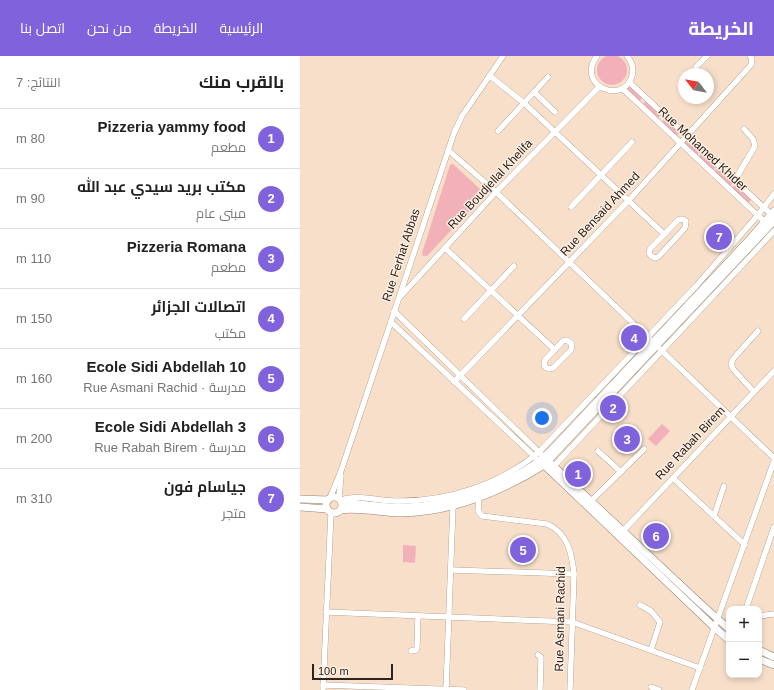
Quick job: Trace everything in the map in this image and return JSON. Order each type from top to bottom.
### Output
[{"type":"main road","points":[[300,506],[336,513],[341,510],[350,509],[384,513],[404,513],[434,510],[453,506],[479,498],[506,486],[543,459],[772,222]]},
{"type":"main road","points":[[300,499],[329,499],[334,497],[340,500],[394,507],[424,506],[490,487],[543,459]]},
{"type":"main road","points":[[543,459],[592,500],[622,531],[726,627]]},
{"type":"main road","points":[[543,459],[726,637]]},
{"type":"main road","points":[[329,499],[326,506],[329,511]]},
{"type":"main road","points":[[340,500],[342,506],[341,510]]},
{"type":"main road","points":[[762,651],[774,657]]},
{"type":"main road","points":[[762,660],[774,665]]},
{"type":"street","name":"Rue Ferhat Abbas","points":[[329,499],[341,471],[454,133],[462,116],[503,56]]},
{"type":"street","points":[[597,56],[592,64],[591,72],[595,83],[606,90],[613,91],[623,89],[629,82],[633,71],[629,58],[635,56]]},
{"type":"street","points":[[696,67],[707,56]]},
{"type":"street","name":"Rue Bensaid Ahmed","points":[[454,382],[519,316],[688,136],[750,67],[752,62],[750,56]]},
{"type":"street","points":[[490,76],[524,103],[555,131],[664,234]]},
{"type":"street","points":[[498,131],[548,77]]},
{"type":"street","name":"Rue Mohamed Khider","points":[[629,82],[764,208],[772,222]]},
{"type":"street","name":"Rue Boudjellal Khelifa","points":[[398,299],[496,192],[599,86]]},
{"type":"street","name":"Rue Mohamed Khider","points":[[623,89],[758,215],[772,222]]},
{"type":"street","points":[[534,92],[555,112]]},
{"type":"street","points":[[735,180],[755,146],[753,139],[744,129]]},
{"type":"street","points":[[571,207],[632,142]]},
{"type":"street","points":[[448,150],[496,192],[774,458]]},
{"type":"street","points":[[543,459],[655,343],[697,285],[764,208],[774,194]]},
{"type":"street","points":[[682,219],[686,221],[685,228],[658,257],[653,257],[649,253],[650,249],[664,234],[678,220],[682,219]]},
{"type":"street","points":[[445,248],[555,350]]},
{"type":"street","points":[[464,319],[514,266]]},
{"type":"street","points":[[394,311],[543,459]]},
{"type":"street","points":[[391,322],[454,382],[543,459]]},
{"type":"street","points":[[754,392],[733,369],[731,364],[733,359],[758,331]]},
{"type":"street","points":[[565,340],[572,344],[571,350],[553,368],[547,369],[544,366],[544,362],[555,350],[565,340]]},
{"type":"street","name":"Rue Rabah Birem","points":[[622,531],[774,371]]},
{"type":"street","points":[[592,500],[644,449]]},
{"type":"street","points":[[598,451],[621,472]]},
{"type":"street","points":[[692,690],[774,461]]},
{"type":"street","name":"Rue Ferhat Abbas","points":[[340,500],[341,471]]},
{"type":"street","points":[[673,478],[744,545]]},
{"type":"street","points":[[714,516],[724,486]]},
{"type":"street","name":"Rue Asmani Rachid","points":[[479,498],[478,511],[482,516],[539,523],[554,527],[561,534],[570,548],[574,574],[570,690]]},
{"type":"street","points":[[446,689],[452,570],[453,506]]},
{"type":"street","points":[[329,511],[323,687],[464,690]]},
{"type":"street","points":[[747,606],[774,527]]},
{"type":"street","points":[[767,548],[774,547]]},
{"type":"street","points":[[452,570],[495,569],[574,574]]},
{"type":"street","points":[[640,605],[651,611],[660,622],[651,650]]},
{"type":"street","points":[[326,612],[572,622],[700,668]]},
{"type":"street","points":[[762,616],[774,614]]},
{"type":"street","points":[[412,651],[416,650],[417,648],[418,616]]},
{"type":"street","points":[[538,655],[541,657],[540,690]]},
{"type":"street","points":[[652,687],[658,690]]},
{"type":"shaded area","points":[[612,55],[623,59],[627,70],[623,81],[612,85],[601,81],[597,70],[601,59]]},
{"type":"shaded area","points":[[628,83],[643,97],[639,101],[624,87]]},
{"type":"shaded area","points":[[647,100],[661,114],[658,118],[643,104]]},
{"type":"shaded area","points":[[666,118],[680,132],[677,136],[662,122]]},
{"type":"shaded area","points":[[686,138],[701,151],[697,155],[683,142]]},
{"type":"shaded area","points":[[702,153],[717,166],[713,170],[699,157]]},
{"type":"shaded area","points":[[453,164],[482,191],[484,195],[427,256],[423,256],[422,253],[450,165]]},
{"type":"shaded area","points":[[718,167],[734,182],[730,186],[715,171]]},
{"type":"shaded area","points":[[736,184],[752,199],[748,203],[732,188]]},
{"type":"shaded area","points":[[662,424],[670,431],[656,446],[648,439]]},
{"type":"shaded area","points":[[403,545],[416,546],[415,563],[403,562]]},
{"type":"place","name":"جياسام فون","points":[[719,237]]},
{"type":"place","name":"اتصالات الجزائر","points":[[634,338]]},
{"type":"place","name":"مكتب بريد سيدي عبد الله","points":[[613,408]]},
{"type":"place","name":"Pizzeria Romana","points":[[627,439]]},
{"type":"place","name":"Pizzeria yammy food","points":[[578,474]]},
{"type":"place","name":"Ecole Sidi Abdellah 3","points":[[656,536]]},
{"type":"place","name":"Ecole Sidi Abdellah 10","points":[[523,550]]}]
